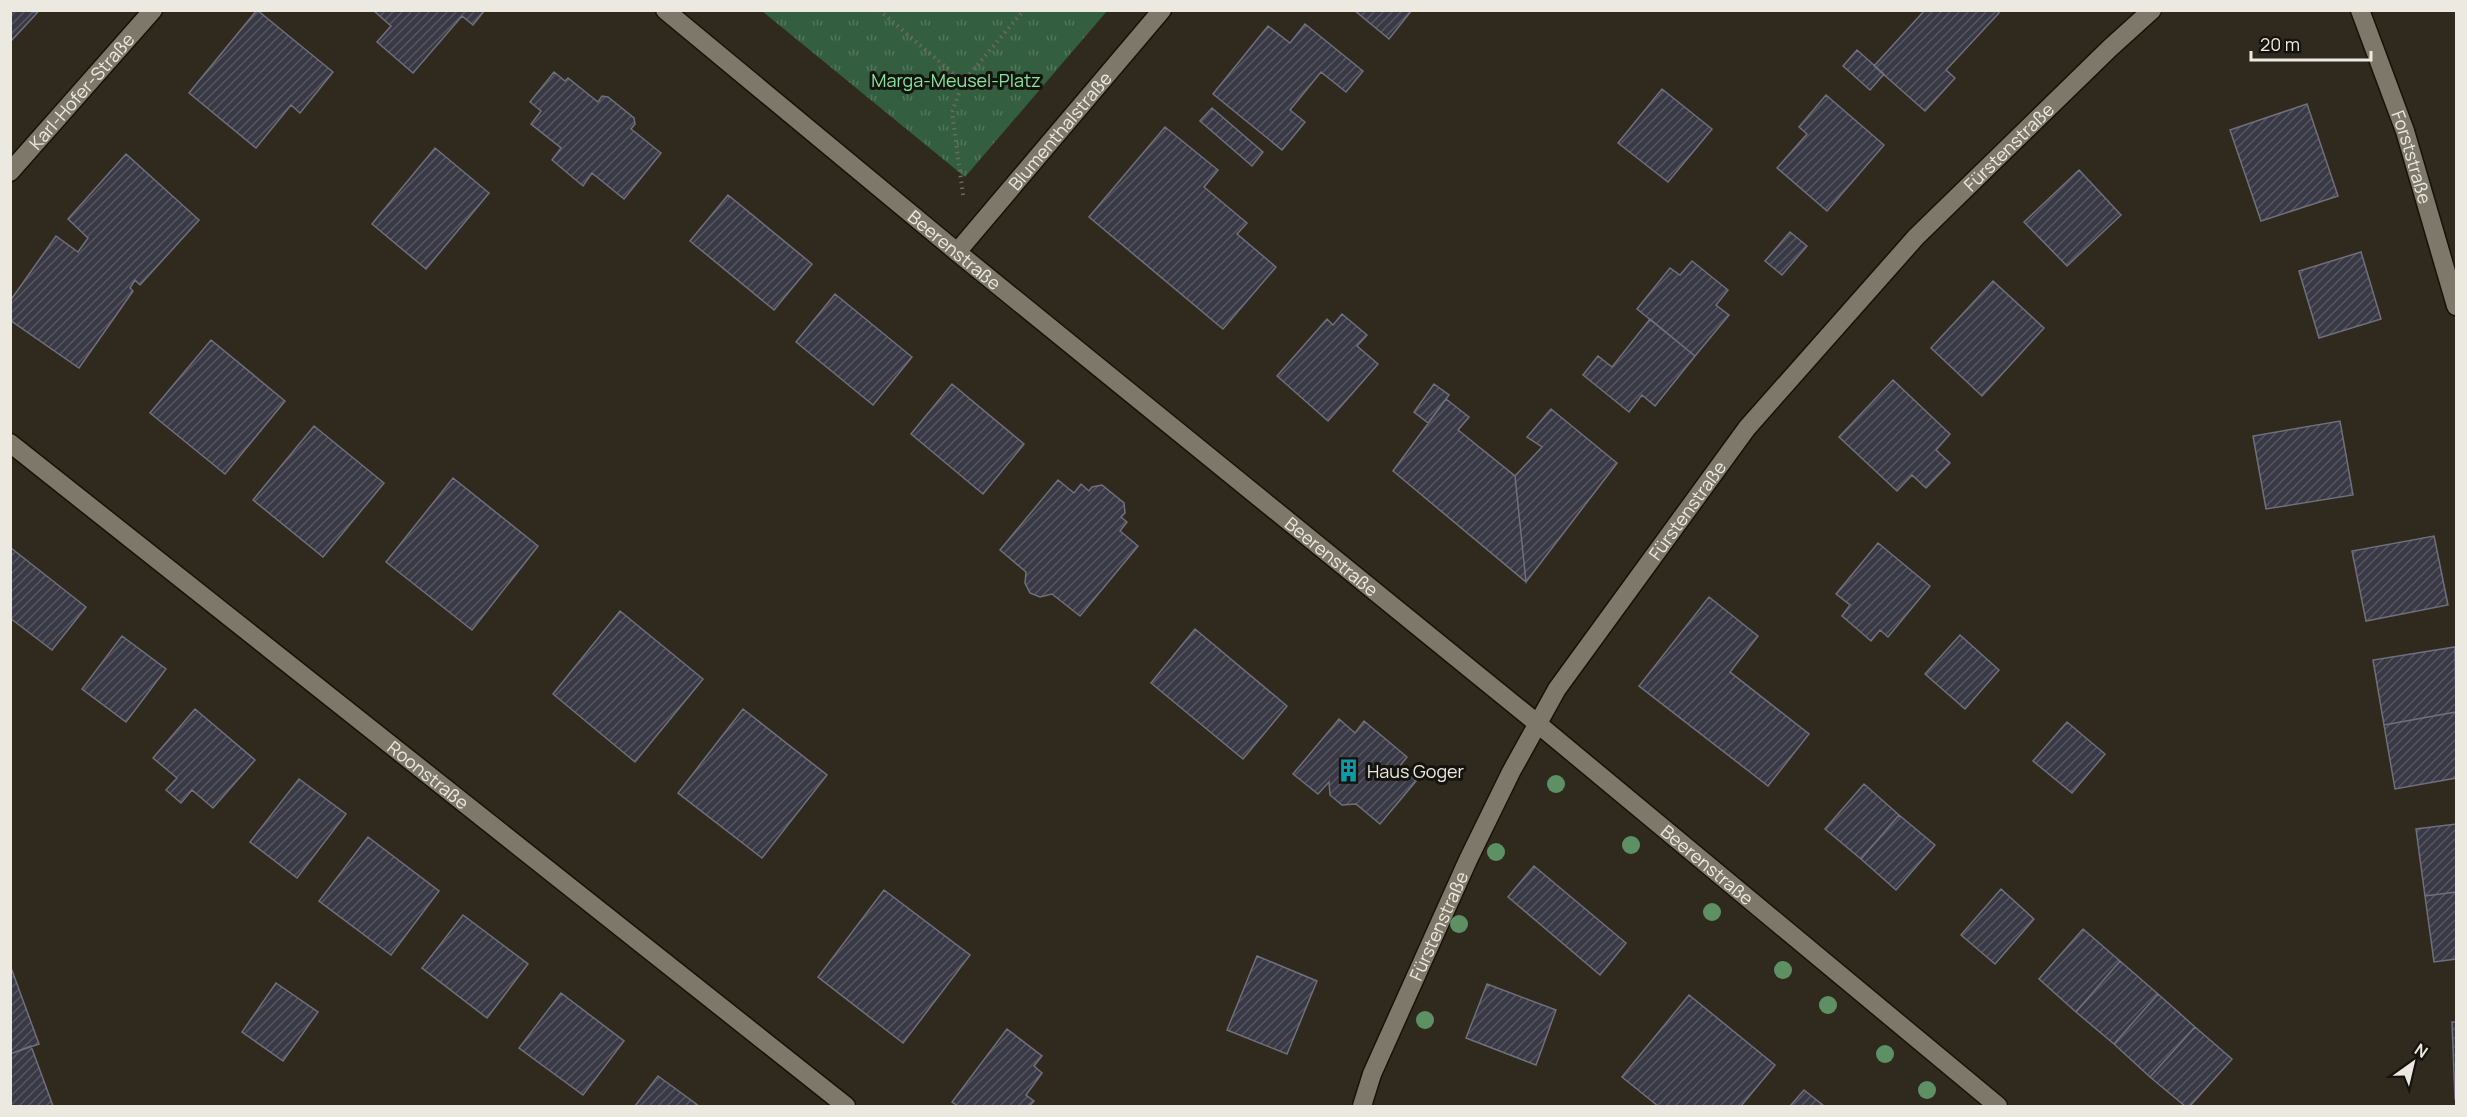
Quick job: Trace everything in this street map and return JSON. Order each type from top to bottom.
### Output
[{"type":"street","name":"Karl-Hofer-Straße","points":[[10,172],[153,10]]},
{"type":"street","name":"Beerenstraße","points":[[665,10],[957,252],[1538,724],[1998,1107]]},
{"type":"street","name":"Blumenthalstraße","points":[[957,252],[1162,10]]},
{"type":"street","name":"Fürstenstraße","points":[[1362,1107],[1372,1074],[1468,860],[1511,772],[1557,688],[1747,428],[1916,237],[2152,10]]},
{"type":"street","name":"Forststraße","points":[[2360,10],[2405,131],[2457,306]]},
{"type":"street","name":"Roonstraße","points":[[10,443],[846,1107]]},
{"type":"path","points":[[879,10],[963,81]]},
{"type":"path","points":[[963,195],[952,112],[963,81],[1024,10]]},
{"type":"green space","name":"Marga-Meusel-Platz","points":[[762,11],[1107,11],[965,177]]},
{"type":"building","points":[[10,10],[38,12],[10,42]]},
{"type":"building","points":[[257,10],[333,72],[300,113],[291,105],[256,148],[189,93]]},
{"type":"building","points":[[373,10],[485,10],[473,25],[462,16],[413,73],[377,42],[391,26]]},
{"type":"building","points":[[1354,10],[1412,10],[1389,39]]},
{"type":"building","points":[[1925,10],[1997,10],[1999,13],[1946,70],[1955,78],[1925,111],[1874,66]]},
{"type":"building","points":[[1305,24],[1363,71],[1346,92],[1321,72],[1290,110],[1305,122],[1282,150],[1213,94],[1268,26],[1290,43]]},
{"type":"building","points":[[1857,50],[1884,74],[1870,90],[1843,66]]},
{"type":"building","points":[[554,72],[565,81],[568,78],[598,102],[602,96],[608,97],[634,118],[635,124],[631,129],[661,153],[624,199],[592,173],[583,186],[552,160],[561,148],[531,124],[541,111],[530,102]]},
{"type":"building","points":[[1662,89],[1712,129],[1668,182],[1618,143]]},
{"type":"building","points":[[1826,95],[1884,145],[1827,211],[1777,168],[1807,134],[1799,127]]},
{"type":"building","points":[[2307,104],[2338,196],[2261,221],[2230,130]]},
{"type":"building","points":[[1212,108],[1263,152],[1252,166],[1200,121]]},
{"type":"building","points":[[1165,127],[1218,170],[1204,187],[1247,223],[1237,234],[1276,267],[1223,329],[1089,217]]},
{"type":"building","points":[[435,148],[489,193],[426,269],[372,224]]},
{"type":"building","points":[[126,154],[199,220],[140,285],[135,280],[130,288],[133,291],[79,368],[10,320],[10,301],[56,236],[78,252],[88,238],[68,219]]},
{"type":"building","points":[[2079,170],[2121,215],[2067,266],[2024,222]]},
{"type":"building","points":[[728,195],[812,264],[774,310],[690,241]]},
{"type":"building","points":[[1790,232],[1807,246],[1782,275],[1765,261]]},
{"type":"building","points":[[2361,252],[2381,319],[2319,338],[2299,271]]},
{"type":"building","points":[[1692,261],[1728,290],[1716,305],[1729,315],[1695,356],[1637,309],[1670,268],[1680,275]]},
{"type":"building","points":[[1993,281],[2044,328],[1982,396],[1931,348]]},
{"type":"building","points":[[835,294],[912,357],[873,405],[796,342]]},
{"type":"building","points":[[1342,314],[1367,335],[1357,346],[1378,364],[1328,421],[1277,376],[1327,319],[1333,325]]},
{"type":"building","points":[[1650,319],[1695,356],[1655,406],[1642,395],[1629,412],[1583,375],[1598,356],[1612,367]]},
{"type":"building","points":[[211,340],[285,401],[225,474],[150,413]]},
{"type":"building","points":[[1893,380],[1950,434],[1936,450],[1950,463],[1926,488],[1912,475],[1897,491],[1839,437]]},
{"type":"building","points":[[952,384],[1024,444],[983,494],[911,434]]},
{"type":"building","points":[[1434,384],[1449,395],[1428,423],[1414,412]]},
{"type":"building","points":[[1446,399],[1469,417],[1458,430],[1515,476],[1526,582],[1393,471]]},
{"type":"building","points":[[1551,409],[1617,463],[1526,582],[1515,476],[1542,447],[1527,437]]},
{"type":"building","points":[[2340,421],[2353,495],[2266,509],[2253,436]]},
{"type":"building","points":[[314,426],[384,483],[323,557],[253,500]]},
{"type":"building","points":[[453,478],[538,546],[472,630],[386,562]]},
{"type":"building","points":[[1058,480],[1074,493],[1081,484],[1089,491],[1092,487],[1102,485],[1124,503],[1125,513],[1121,517],[1127,522],[1120,531],[1138,546],[1080,616],[1052,594],[1040,597],[1030,593],[1025,583],[1026,572],[1000,550]]},
{"type":"building","points":[[2434,536],[2448,605],[2366,621],[2352,551]]},
{"type":"building","points":[[1878,543],[1930,586],[1888,637],[1880,630],[1871,641],[1842,616],[1850,605],[1836,594]]},
{"type":"building","points":[[11,548],[86,607],[52,650],[10,618]]},
{"type":"building","points":[[1709,597],[1758,636],[1730,672],[1809,734],[1768,786],[1639,686]]},
{"type":"building","points":[[620,611],[703,679],[635,762],[553,694]]},
{"type":"building","points":[[1195,629],[1287,706],[1243,759],[1151,683]]},
{"type":"building","points":[[1960,635],[1999,670],[1965,709],[1925,674]]},
{"type":"building","points":[[122,636],[166,669],[126,722],[82,689]]},
{"type":"building","points":[[2455,647],[2456,712],[2384,725],[2373,660]]},
{"type":"building","points":[[195,709],[255,760],[213,808],[192,790],[181,803],[166,790],[177,778],[153,758]]},
{"type":"building","points":[[743,709],[827,775],[762,858],[678,793]]},
{"type":"building","points":[[2456,712],[2456,778],[2395,789],[2384,725]]},
{"type":"building","name":"Haus Goger","points":[[1339,719],[1355,733],[1364,721],[1407,757],[1399,767],[1416,781],[1380,824],[1356,804],[1342,805],[1330,795],[1329,782],[1318,794],[1293,774]]},
{"type":"building","points":[[2067,722],[2105,754],[2072,793],[2033,761]]},
{"type":"building","points":[[299,779],[346,814],[297,878],[250,842]]},
{"type":"building","points":[[1864,784],[1899,815],[1861,859],[1825,829]]},
{"type":"building","points":[[1899,815],[1935,845],[1896,890],[1861,859]]},
{"type":"building","points":[[2456,824],[2456,892],[2425,896],[2416,829]]},
{"type":"building","points":[[368,837],[439,891],[391,955],[319,901]]},
{"type":"building","points":[[1534,866],[1626,943],[1600,975],[1508,897]]},
{"type":"building","points":[[2001,889],[2034,919],[1995,964],[1961,935]]},
{"type":"building","points":[[884,890],[970,955],[903,1043],[818,977]]},
{"type":"building","points":[[2456,892],[2456,959],[2434,962],[2425,896]]},
{"type":"building","points":[[463,915],[528,964],[487,1018],[422,968]]},
{"type":"building","points":[[2083,929],[2120,961],[2076,1012],[2039,979]]},
{"type":"building","points":[[1257,956],[1317,981],[1287,1054],[1227,1030]]},
{"type":"building","points":[[2120,961],[2158,994],[2114,1044],[2076,1012]]},
{"type":"building","points":[[10,965],[39,1044],[10,1054]]},
{"type":"building","points":[[276,983],[318,1012],[283,1061],[242,1032]]},
{"type":"building","points":[[1487,984],[1556,1010],[1536,1065],[1466,1038]]},
{"type":"building","points":[[561,993],[624,1041],[583,1095],[519,1048]]},
{"type":"building","points":[[2158,994],[2195,1027],[2150,1077],[2114,1044]]},
{"type":"building","points":[[1689,995],[1775,1065],[1741,1106],[1658,1106],[1622,1077]]},
{"type":"building","points":[[2452,1022],[2456,1022],[2456,1099],[2455,1099]]},
{"type":"building","points":[[2195,1027],[2232,1059],[2190,1106],[2185,1106],[2150,1077]]},
{"type":"building","points":[[1007,1029],[1042,1056],[1034,1066],[1042,1073],[1026,1095],[1034,1101],[1029,1106],[958,1106],[952,1102]]},
{"type":"building","points":[[31,1046],[53,1106],[10,1106],[10,1054]]},
{"type":"building","points":[[658,1076],[699,1106],[635,1106]]},
{"type":"building","points":[[1804,1090],[1824,1106],[1790,1106]]},
{"type":"place","name":"Haus Goger","points":[[1349,771]]}]
